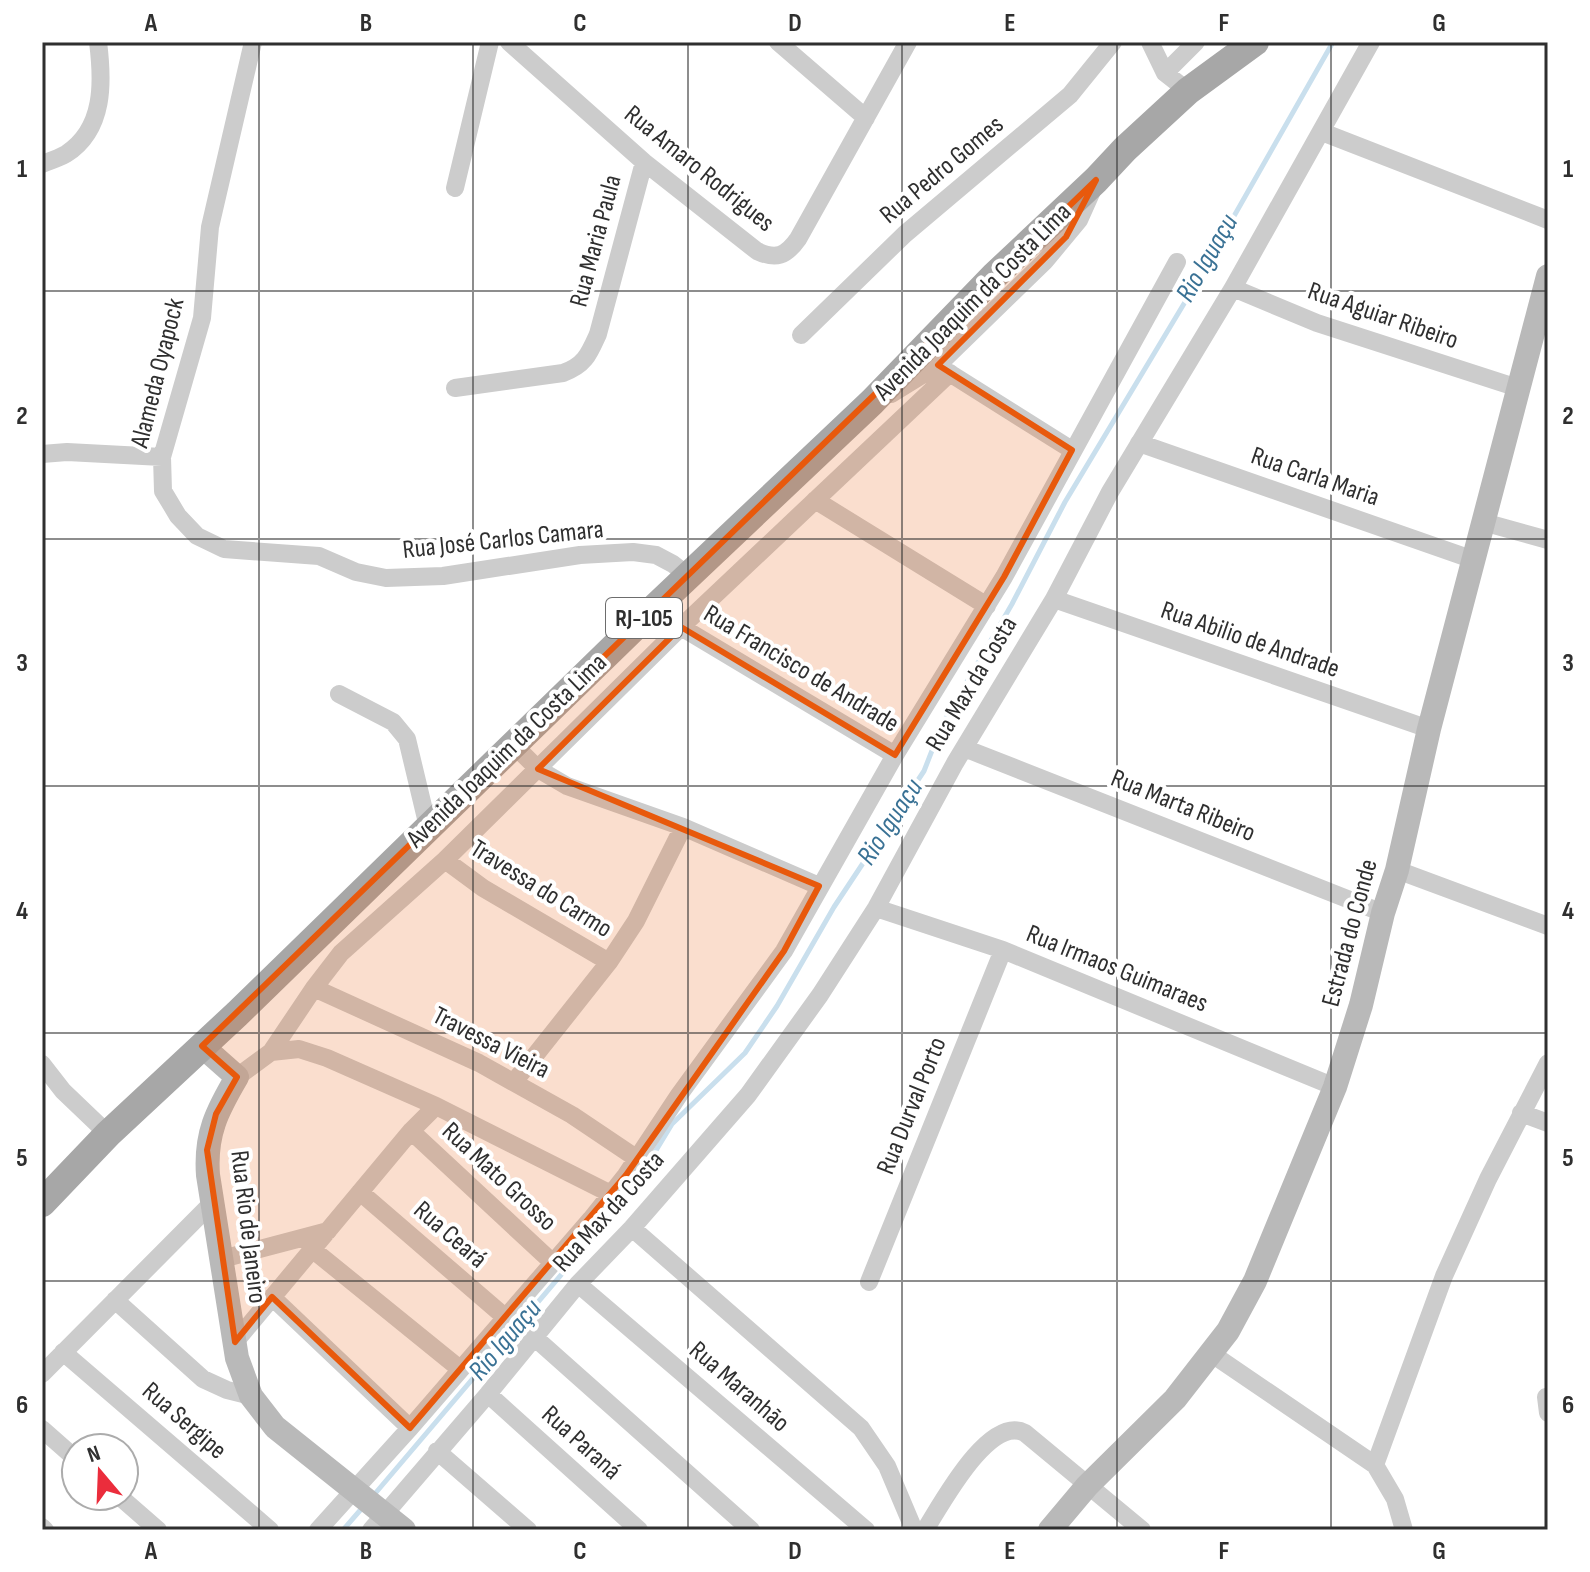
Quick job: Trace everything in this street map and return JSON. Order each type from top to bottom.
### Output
[{"type":"main road","name":"Avenida Joaquim da Costa Lima","points":[[42,1203],[108,1134],[872,402],[994,276],[1125,149],[1188,91],[1255,42]]},
{"type":"street","points":[[42,164],[67,154],[86,135],[100,105],[102,74],[98,42]]},
{"type":"street","name":"Alameda Oyapock","points":[[253,42],[210,227],[202,318],[162,457],[163,491],[178,516],[197,536],[224,549],[319,556]]},
{"type":"street","points":[[455,188],[490,42]]},
{"type":"street","name":"Rua Amaro Rodrigues","points":[[509,42],[644,162],[757,251],[780,257],[790,251],[798,239],[908,42]]},
{"type":"street","points":[[778,42],[866,118]]},
{"type":"street","name":"Rua Pedro Gomes","points":[[801,335],[905,234],[1070,95],[1113,42]]},
{"type":"street","points":[[1150,42],[1165,73],[1188,91]]},
{"type":"street","points":[[1165,73],[1196,42]]},
{"type":"street","name":"Rua Max da Costa","points":[[386,1522],[437,1451],[578,1284],[632,1228],[748,1095],[782,1051],[876,908],[964,748],[1054,599],[1110,492],[1233,288],[1371,42]]},
{"type":"street","points":[[1322,132],[1548,220]]},
{"type":"street","name":"Rua Maria Paula","points":[[455,388],[571,370],[586,360],[598,334],[644,162]]},
{"type":"street","points":[[202,1046],[237,1077],[271,1052],[341,953],[445,860],[681,627],[815,500],[944,369],[1066,237],[1086,206],[1096,180]]},
{"type":"street","name":"Rua Max da Costa","points":[[318,1530],[611,1194],[784,951],[895,755],[987,606],[1177,262]]},
{"type":"street","name":"Estrada do Conde","points":[[1050,1530],[1087,1486],[1175,1399],[1212,1354],[1255,1281],[1335,1087],[1361,1005],[1383,913],[1397,870],[1429,729],[1548,276]]},
{"type":"street","name":"Rua Aguiar Ribeiro","points":[[1233,288],[1317,323],[1518,388]]},
{"type":"street","points":[[872,402],[944,369]]},
{"type":"street","points":[[944,369],[1072,450]]},
{"type":"street","name":"Rua Carla Maria","points":[[1139,443],[1474,560]]},
{"type":"street","points":[[42,454],[67,452],[162,457]]},
{"type":"street","points":[[815,500],[987,606]]},
{"type":"street","points":[[1483,522],[1548,540]]},
{"type":"street","name":"Rua José Carlos Camara","points":[[319,556],[356,572],[386,578],[443,576],[580,555],[633,552],[656,555],[688,576]]},
{"type":"street","name":"Rua Abilio de Andrade","points":[[1054,599],[1429,729]]},
{"type":"street","name":"Rua Francisco de Andrade","points":[[681,627],[895,755]]},
{"type":"street","points":[[339,694],[393,722],[407,739],[428,827]]},
{"type":"street","points":[[514,745],[538,769],[567,786],[683,827],[819,886]]},
{"type":"street","name":"Rua Marta Ribeiro","points":[[964,748],[1383,913]]},
{"type":"street","points":[[461,795],[486,819]]},
{"type":"street","points":[[514,1082],[609,962],[636,921],[683,827]]},
{"type":"street","name":"Travessa do Carmo","points":[[445,860],[483,888],[609,962]]},
{"type":"street","points":[[1397,870],[1548,926]]},
{"type":"street","name":"Rua Irmaos Guimaraes","points":[[876,908],[1003,950],[1335,1087]]},
{"type":"street","name":"Rua Durval Porto","points":[[869,1282],[1003,950]]},
{"type":"street","name":"Travessa Vieira","points":[[314,988],[467,1057],[572,1115],[636,1158]]},
{"type":"street","points":[[271,1052],[299,1049],[327,1058],[436,1106],[611,1194]]},
{"type":"street","points":[[1375,1465],[1444,1276],[1548,1063]]},
{"type":"street","points":[[42,1064],[63,1091],[108,1134]]},
{"type":"street","name":"Rua Rio de Janeiro","points":[[237,1077],[216,1114],[207,1150],[235,1342],[251,1396],[275,1427],[354,1491],[386,1522]]},
{"type":"street","name":"Rua Rio de Janeiro","points":[[235,1342],[411,1131],[436,1106]]},
{"type":"street","points":[[1521,1113],[1548,1123]]},
{"type":"street","name":"Rua Mato Grosso","points":[[411,1131],[552,1262]]},
{"type":"street","name":"Rua Ceará","points":[[360,1192],[506,1318]]},
{"type":"street","points":[[42,1374],[213,1202]]},
{"type":"street","points":[[632,1228],[861,1428],[887,1466],[914,1530]]},
{"type":"street","points":[[222,1259],[328,1231]]},
{"type":"street","points":[[312,1249],[460,1369]]},
{"type":"street","name":"Rua Maranhão","points":[[578,1284],[866,1530]]},
{"type":"street","name":"Rua Rio de Janeiro","points":[[272,1297],[410,1428]]},
{"type":"street","name":"Rua Sergipe","points":[[115,1300],[203,1379],[251,1396]]},
{"type":"street","points":[[534,1337],[751,1530]]},
{"type":"street","name":"Rua Sergipe","points":[[63,1352],[270,1530]]},
{"type":"street","points":[[1212,1354],[1375,1465],[1395,1499],[1404,1530]]},
{"type":"street","name":"Rua Paraná","points":[[488,1394],[639,1530]]},
{"type":"street","points":[[42,1429],[60,1445]]},
{"type":"street","points":[[925,1530],[979,1451],[1003,1432],[1018,1429],[1142,1530]]},
{"type":"street","points":[[437,1451],[528,1530]]},
{"type":"street","points":[[137,1512],[158,1530]]},
{"type":"highlighted area","points":[[1096,180],[1066,237],[938,365],[1072,450],[1004,577],[895,755],[681,627],[538,769],[819,886],[784,951],[626,1175],[410,1428],[272,1297],[235,1342],[207,1150],[216,1114],[237,1077],[202,1046]]},
{"type":"waterway","name":"Rio Iguaçu","points":[[373,1496],[629,1195],[672,1124],[745,1053],[777,1006],[834,907],[924,771],[942,725],[1012,604],[1065,502],[1188,297],[1333,42]]},
{"type":"waterway","name":"Rio Iguaçu","points":[[343,1530],[363,1507]]}]
